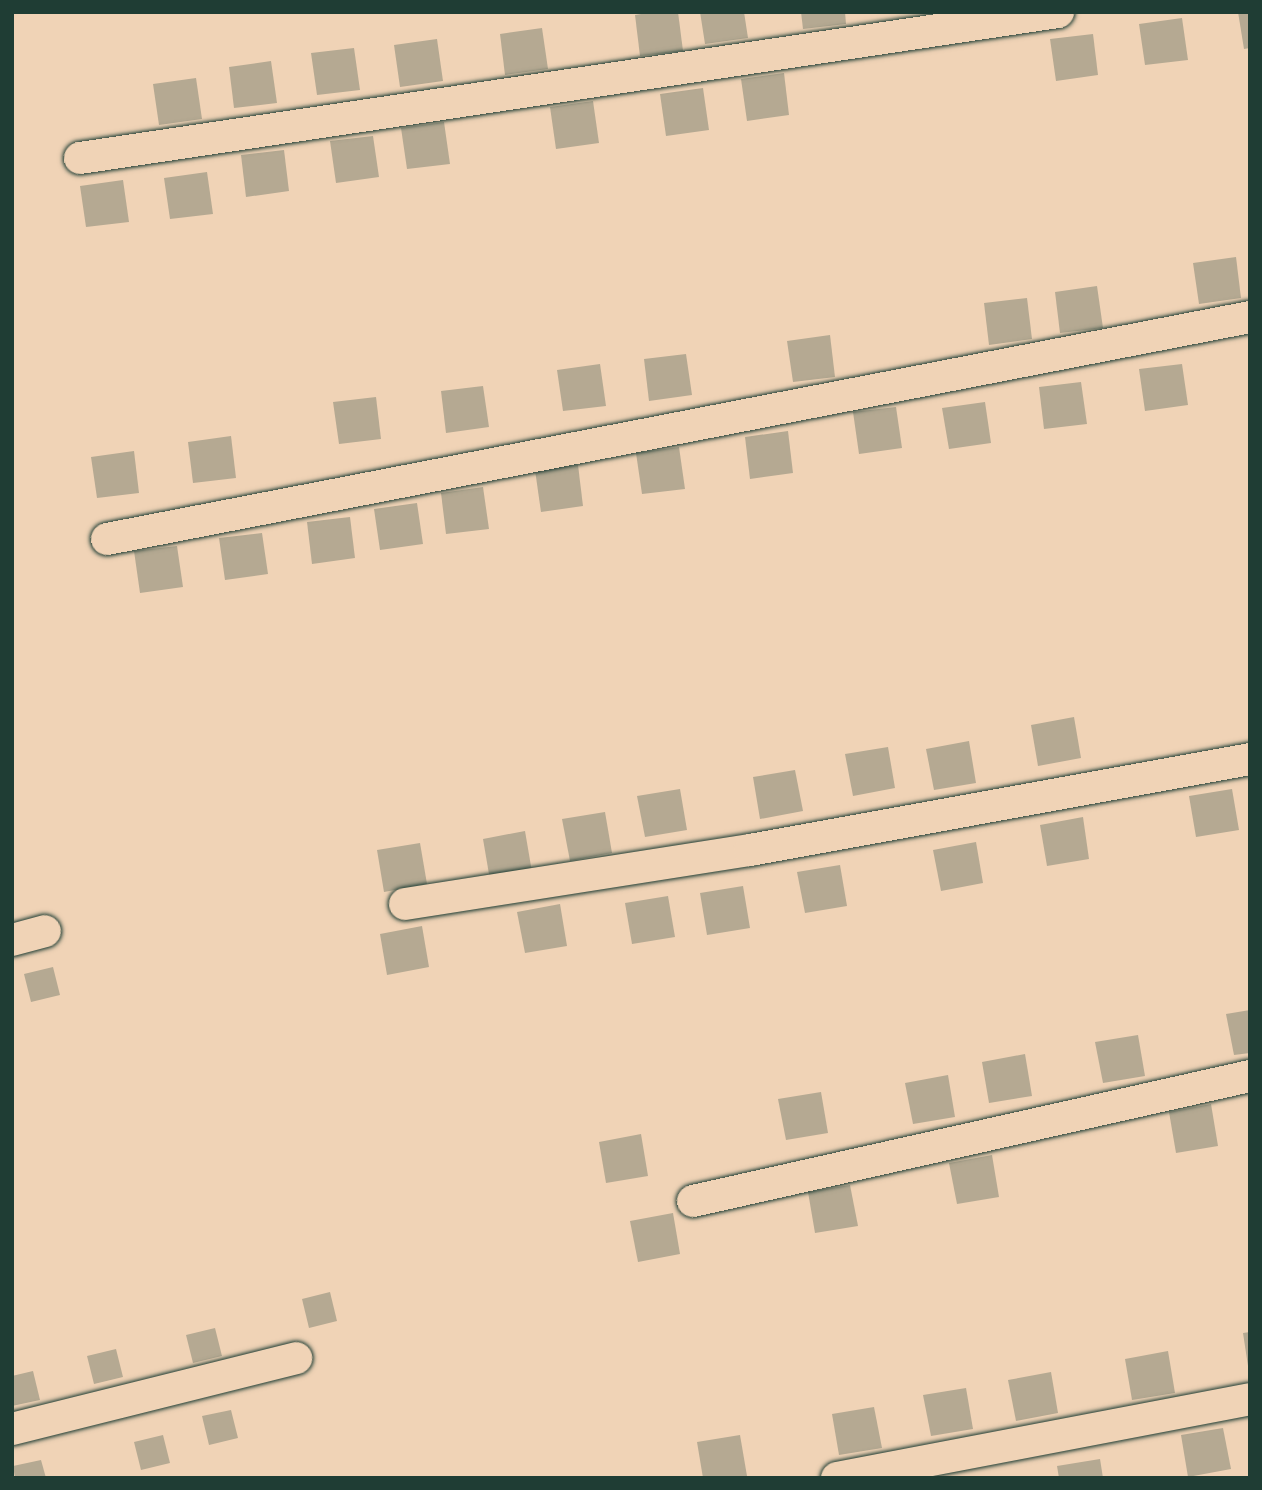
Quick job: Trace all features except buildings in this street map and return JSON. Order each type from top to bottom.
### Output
[{"type":"street","points":[[80,158],[1058,12]]},
{"type":"street","points":[[107,539],[1250,317]]},
{"type":"street","points":[[405,904],[750,850],[1250,759]]},
{"type":"street","points":[[12,940],[45,931]]},
{"type":"street","points":[[693,1201],[1250,1076]]},
{"type":"street","points":[[12,1429],[296,1358]]},
{"type":"street","points":[[837,1478],[1250,1399]]}]
